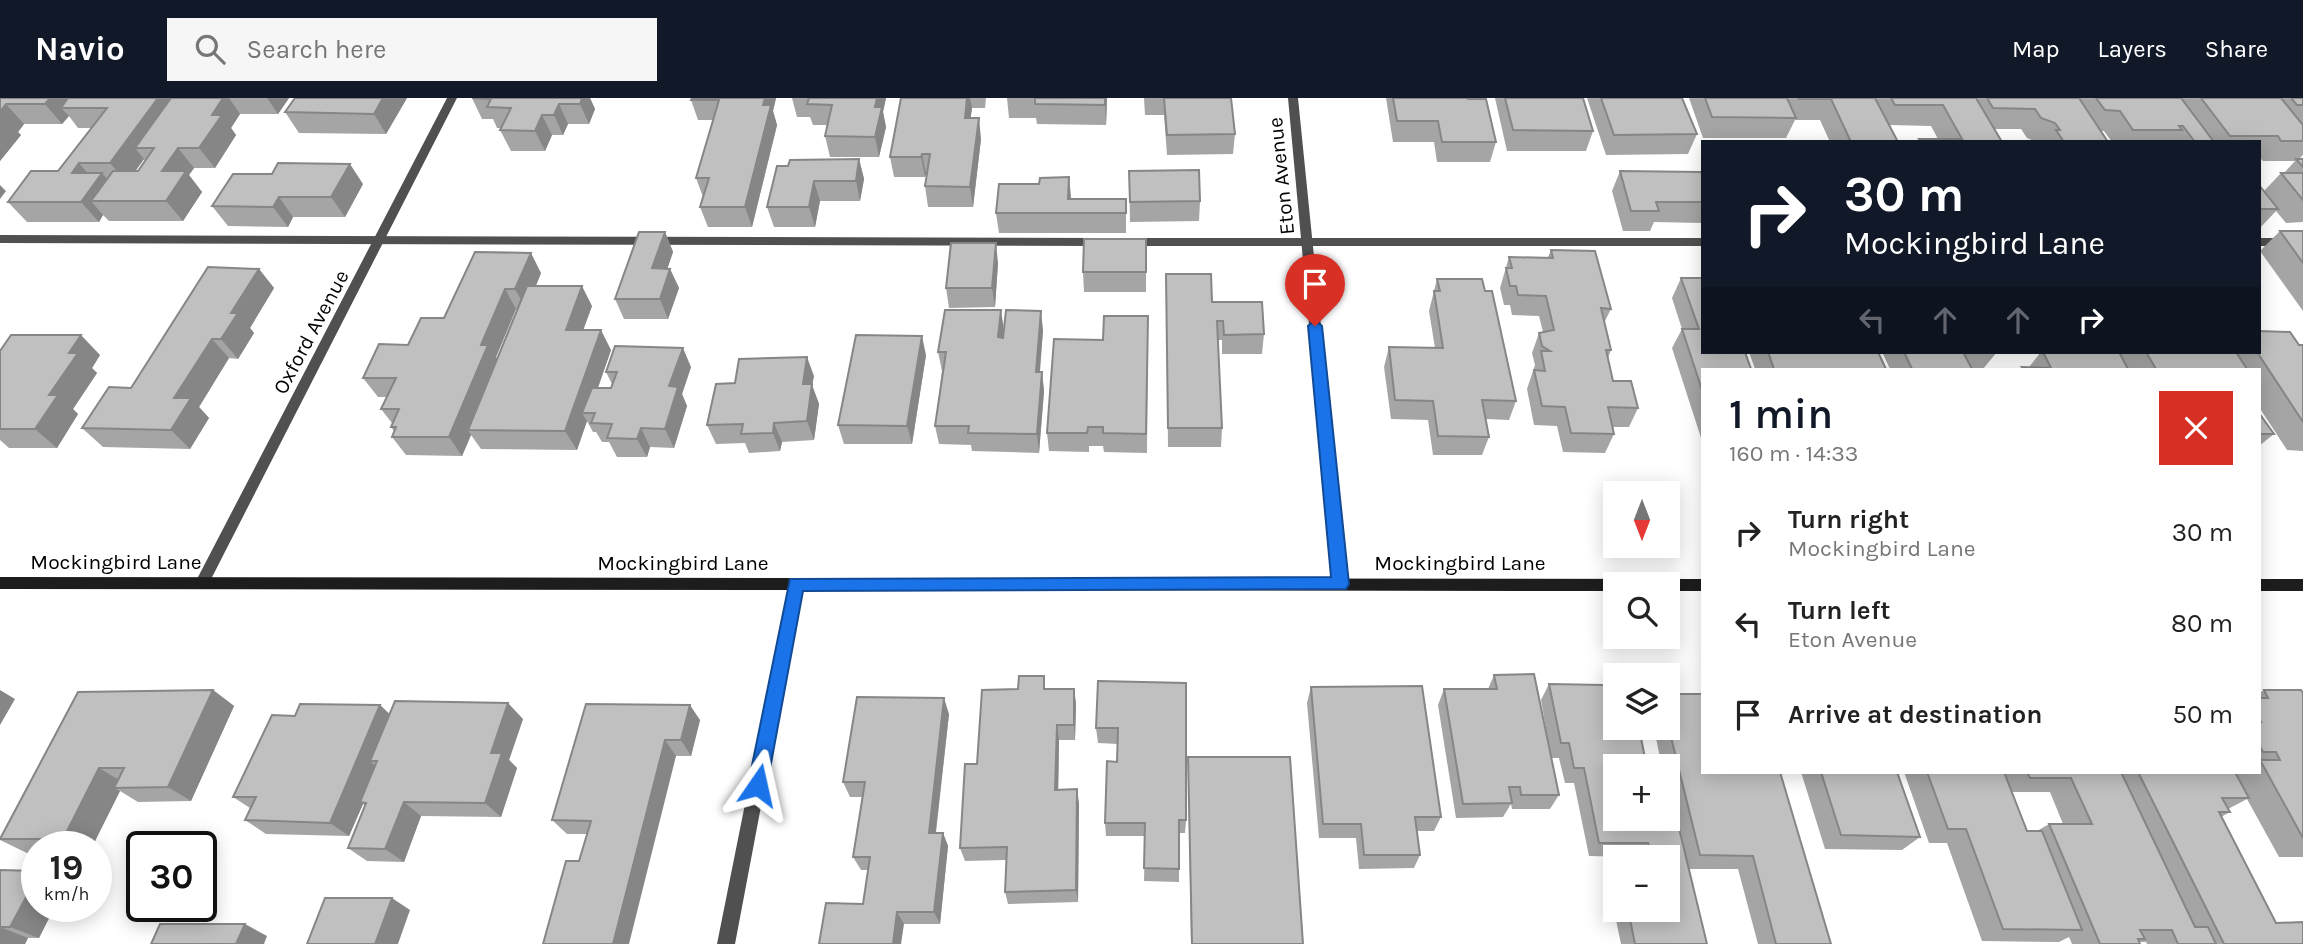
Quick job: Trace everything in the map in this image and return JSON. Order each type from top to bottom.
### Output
[{"type":"main road","name":"Mockingbird Lane","points":[[0,583],[1701,584]]},
{"type":"main road","points":[[2261,585],[2303,585]]},
{"type":"street","name":"Oxford Avenue","points":[[202,583],[452,98]]},
{"type":"street","name":"Eton Avenue","points":[[1293,98],[1340,584]]},
{"type":"street","points":[[0,239],[1701,242]]},
{"type":"street","points":[[2261,242],[2303,242]]},
{"type":"street","points":[[726,944],[796,584]]},
{"type":"building","points":[[0,98],[50,98],[45,104],[6,104],[0,112]]},
{"type":"building","points":[[68,98],[158,98],[110,163],[79,163],[72,173],[102,173],[81,202],[8,202],[31,171],[58,171],[107,108],[61,108]]},
{"type":"building","points":[[171,98],[223,98],[212,115],[222,115],[199,148],[178,148],[162,171],[186,171],[166,201],[91,201],[113,171],[138,171],[154,148],[135,148]]},
{"type":"building","points":[[295,98],[383,98],[374,114],[285,112]]},
{"type":"building","points":[[472,98],[582,98],[580,104],[559,104],[554,115],[542,115],[535,131],[500,130],[511,108],[487,107],[491,99]]},
{"type":"building","points":[[765,98],[763,105],[771,105],[745,207],[700,207],[709,178],[696,178],[719,100],[691,100]]},
{"type":"building","points":[[809,98],[877,98],[875,107],[882,107],[875,137],[825,136],[832,105],[807,104]]},
{"type":"building","points":[[901,98],[967,98],[965,118],[979,118],[970,187],[925,186],[930,154],[922,154],[921,157],[890,157]]},
{"type":"building","points":[[1035,98],[1105,98],[1105,105],[1035,104]]},
{"type":"building","points":[[1164,98],[1231,98],[1235,134],[1167,135]]},
{"type":"building","points":[[1393,98],[1486,99],[1496,142],[1442,142],[1438,121],[1397,121]]},
{"type":"building","points":[[1505,98],[1583,98],[1593,131],[1513,130]]},
{"type":"building","points":[[1601,98],[1682,98],[1697,134],[1614,135]]},
{"type":"building","points":[[1705,98],[1787,98],[1796,118],[1712,117]]},
{"type":"building","points":[[1875,98],[1897,140],[1850,140],[1831,99],[1799,99]]},
{"type":"building","points":[[1891,98],[1976,98],[2001,140],[1920,140],[1962,139],[1943,105],[1895,105]]},
{"type":"building","points":[[1987,98],[2079,98],[2107,140],[2063,140],[2055,123],[2041,118],[2035,109],[1993,108]]},
{"type":"building","points":[[2096,98],[2181,98],[2212,140],[2194,140],[2183,126],[2179,126],[2182,130],[2133,130],[2120,111],[2105,110]]},
{"type":"building","points":[[2201,98],[2281,98],[2303,125],[2303,141],[2281,141],[2278,136],[2230,136]]},
{"type":"building","points":[[2291,98],[2303,98],[2303,105],[2297,105]]},
{"type":"building","points":[[859,159],[856,181],[814,181],[809,207],[767,207],[777,166],[788,166],[790,160]]},
{"type":"building","points":[[278,163],[350,164],[331,197],[279,197],[273,207],[212,206],[233,174],[272,174]]},
{"type":"building","points":[[1199,170],[1200,201],[1130,202],[1129,171]]},
{"type":"building","points":[[1620,171],[1701,172],[1701,202],[1656,202],[1659,211],[1631,211]]},
{"type":"building","points":[[2281,173],[2303,173],[2303,200]]},
{"type":"building","points":[[1069,177],[1068,199],[1126,199],[1126,213],[996,213],[999,184],[1039,184],[1040,178]]},
{"type":"building","points":[[2261,188],[2278,209],[2261,209]]},
{"type":"building","points":[[2280,231],[2303,231],[2303,263]]},
{"type":"building","points":[[639,232],[665,232],[652,268],[670,269],[660,299],[615,299]]},
{"type":"building","points":[[1084,239],[1146,239],[1146,272],[1083,272]]},
{"type":"building","points":[[951,243],[996,243],[992,288],[946,288]]},
{"type":"building","points":[[1551,250],[1595,251],[1611,309],[1601,308],[1611,350],[1606,350],[1613,381],[1631,381],[1638,408],[1608,407],[1614,434],[1571,433],[1565,407],[1542,406],[1534,370],[1545,371],[1541,351],[1550,351],[1542,346],[1539,333],[1554,330],[1546,296],[1518,295],[1516,286],[1510,286],[1506,268],[1512,268],[1509,257],[1553,258]]},
{"type":"building","points":[[475,252],[531,253],[515,289],[505,289],[481,345],[488,345],[449,437],[392,437],[396,427],[391,427],[399,409],[381,409],[396,378],[363,378],[379,344],[408,345],[421,318],[444,318]]},
{"type":"building","points":[[208,267],[259,269],[231,313],[238,313],[221,339],[212,339],[174,398],[191,398],[171,430],[82,428],[109,387],[131,388]]},
{"type":"building","points":[[1166,274],[1211,274],[1212,302],[1262,302],[1264,334],[1224,335],[1223,321],[1217,321],[1222,428],[1168,428]]},
{"type":"building","points":[[1681,278],[1701,278],[1701,354],[1746,354],[1751,368],[1701,368],[1701,387],[1682,329],[1699,329]]},
{"type":"building","points":[[1437,279],[1482,279],[1485,291],[1492,291],[1516,401],[1482,400],[1489,437],[1438,436],[1433,401],[1395,400],[1389,347],[1443,348],[1434,291],[1440,291]]},
{"type":"building","points":[[527,286],[582,286],[566,330],[601,330],[565,431],[468,430]]},
{"type":"building","points":[[945,310],[1001,310],[998,337],[1003,338],[1006,310],[1041,311],[1036,372],[1042,372],[1037,434],[968,433],[969,426],[935,426],[946,352],[938,352]]},
{"type":"building","points":[[1104,316],[1148,316],[1146,434],[1103,433],[1103,427],[1088,427],[1087,433],[1047,433],[1054,339],[1103,340]]},
{"type":"building","points":[[2261,331],[2290,332],[2299,345],[2303,345],[2303,422],[2258,354],[2261,354]]},
{"type":"building","points":[[11,335],[81,335],[69,353],[78,353],[49,395],[58,395],[35,429],[0,429],[0,351]]},
{"type":"building","points":[[856,335],[922,336],[907,426],[838,425]]},
{"type":"building","points":[[615,346],[683,348],[669,386],[678,387],[665,429],[641,428],[637,439],[607,438],[612,424],[591,423],[595,413],[582,413],[592,388],[611,388],[617,372],[606,372]]},
{"type":"building","points":[[1769,354],[1879,354],[1886,368],[1774,368]]},
{"type":"building","points":[[1905,354],[1964,354],[1971,368],[1912,368]]},
{"type":"building","points":[[2044,354],[2120,354],[2127,368],[2051,368]]},
{"type":"building","points":[[2147,354],[2237,354],[2246,368],[2155,368]]},
{"type":"building","points":[[807,357],[803,384],[812,384],[807,421],[774,423],[773,433],[741,434],[743,424],[707,425],[716,384],[735,383],[739,359]]},
{"type":"building","points":[[2261,416],[2274,434],[2261,434]]},
{"type":"building","points":[[1534,674],[1559,795],[1521,795],[1520,787],[1509,787],[1512,803],[1463,804],[1444,689],[1497,689],[1494,675]]},
{"type":"building","points":[[1019,676],[1044,676],[1044,689],[1074,689],[1074,725],[1057,725],[1055,790],[1077,789],[1076,890],[1005,892],[1007,847],[960,848],[965,764],[977,764],[982,690],[1018,689]]},
{"type":"building","points":[[1098,681],[1186,683],[1186,820],[1179,820],[1179,869],[1144,868],[1145,823],[1105,823],[1107,761],[1117,762],[1118,728],[1096,728]]},
{"type":"building","points":[[1549,684],[1603,685],[1603,740],[1641,740],[1644,754],[1603,754],[1603,831],[1680,831],[1707,944],[1635,944],[1630,922],[1680,922],[1680,845],[1599,843],[1584,768],[1574,768],[1569,743],[1561,743]]},
{"type":"building","points":[[1422,686],[1441,817],[1415,817],[1420,855],[1364,855],[1361,824],[1323,824],[1311,687]]},
{"type":"building","points":[[213,690],[168,787],[114,788],[124,768],[99,768],[67,831],[21,831],[21,839],[0,839],[78,692]]},
{"type":"building","points":[[2264,690],[2301,690],[2303,693],[2303,838],[2261,762],[2280,760],[2276,752],[2263,752],[2261,748],[2261,698],[2268,698]]},
{"type":"building","points":[[1680,694],[1701,694],[1701,774],[1781,774],[1831,944],[1776,944],[1753,856],[1700,855],[1680,774],[1680,754],[1675,754],[1672,740],[1680,740]]},
{"type":"building","points":[[857,697],[944,698],[929,833],[943,833],[934,912],[897,912],[893,944],[819,944],[826,903],[863,904],[870,857],[853,857],[865,782],[843,782]]},
{"type":"building","points":[[395,701],[508,703],[491,753],[502,753],[485,803],[404,802],[385,849],[348,848],[366,803],[360,802],[377,761],[370,761]]},
{"type":"building","points":[[300,704],[380,705],[330,823],[245,820],[256,797],[233,797],[272,715],[295,716]]},
{"type":"building","points":[[586,704],[690,705],[681,740],[665,740],[613,944],[543,944],[566,861],[579,861],[591,821],[552,820]]},
{"type":"building","points":[[1188,757],[1290,757],[1303,944],[1192,944]]},
{"type":"building","points":[[1822,774],[1898,774],[1920,837],[1841,835]]},
{"type":"building","points":[[1928,774],[2005,774],[2027,831],[2042,831],[2082,930],[2003,929],[1966,829],[1948,829]]},
{"type":"building","points":[[2028,774],[2122,774],[2195,927],[2208,927],[2216,944],[2178,944],[2172,930],[2140,930],[2145,939],[2138,939],[2140,944],[2100,944],[2049,824],[2092,824],[2071,778],[2030,778]]},
{"type":"building","points":[[2139,774],[2236,774],[2249,798],[2222,798],[2230,812],[2219,812],[2276,923],[2303,922],[2303,944],[2224,944]]},
{"type":"building","points":[[0,870],[21,871],[21,907],[10,927],[0,927]]},
{"type":"building","points":[[325,898],[392,898],[375,944],[307,944]]},
{"type":"building","points":[[160,924],[245,924],[236,944],[151,944]]},
{"type":"route","points":[[758,785],[796,584],[1340,584],[1315,326]]}]
